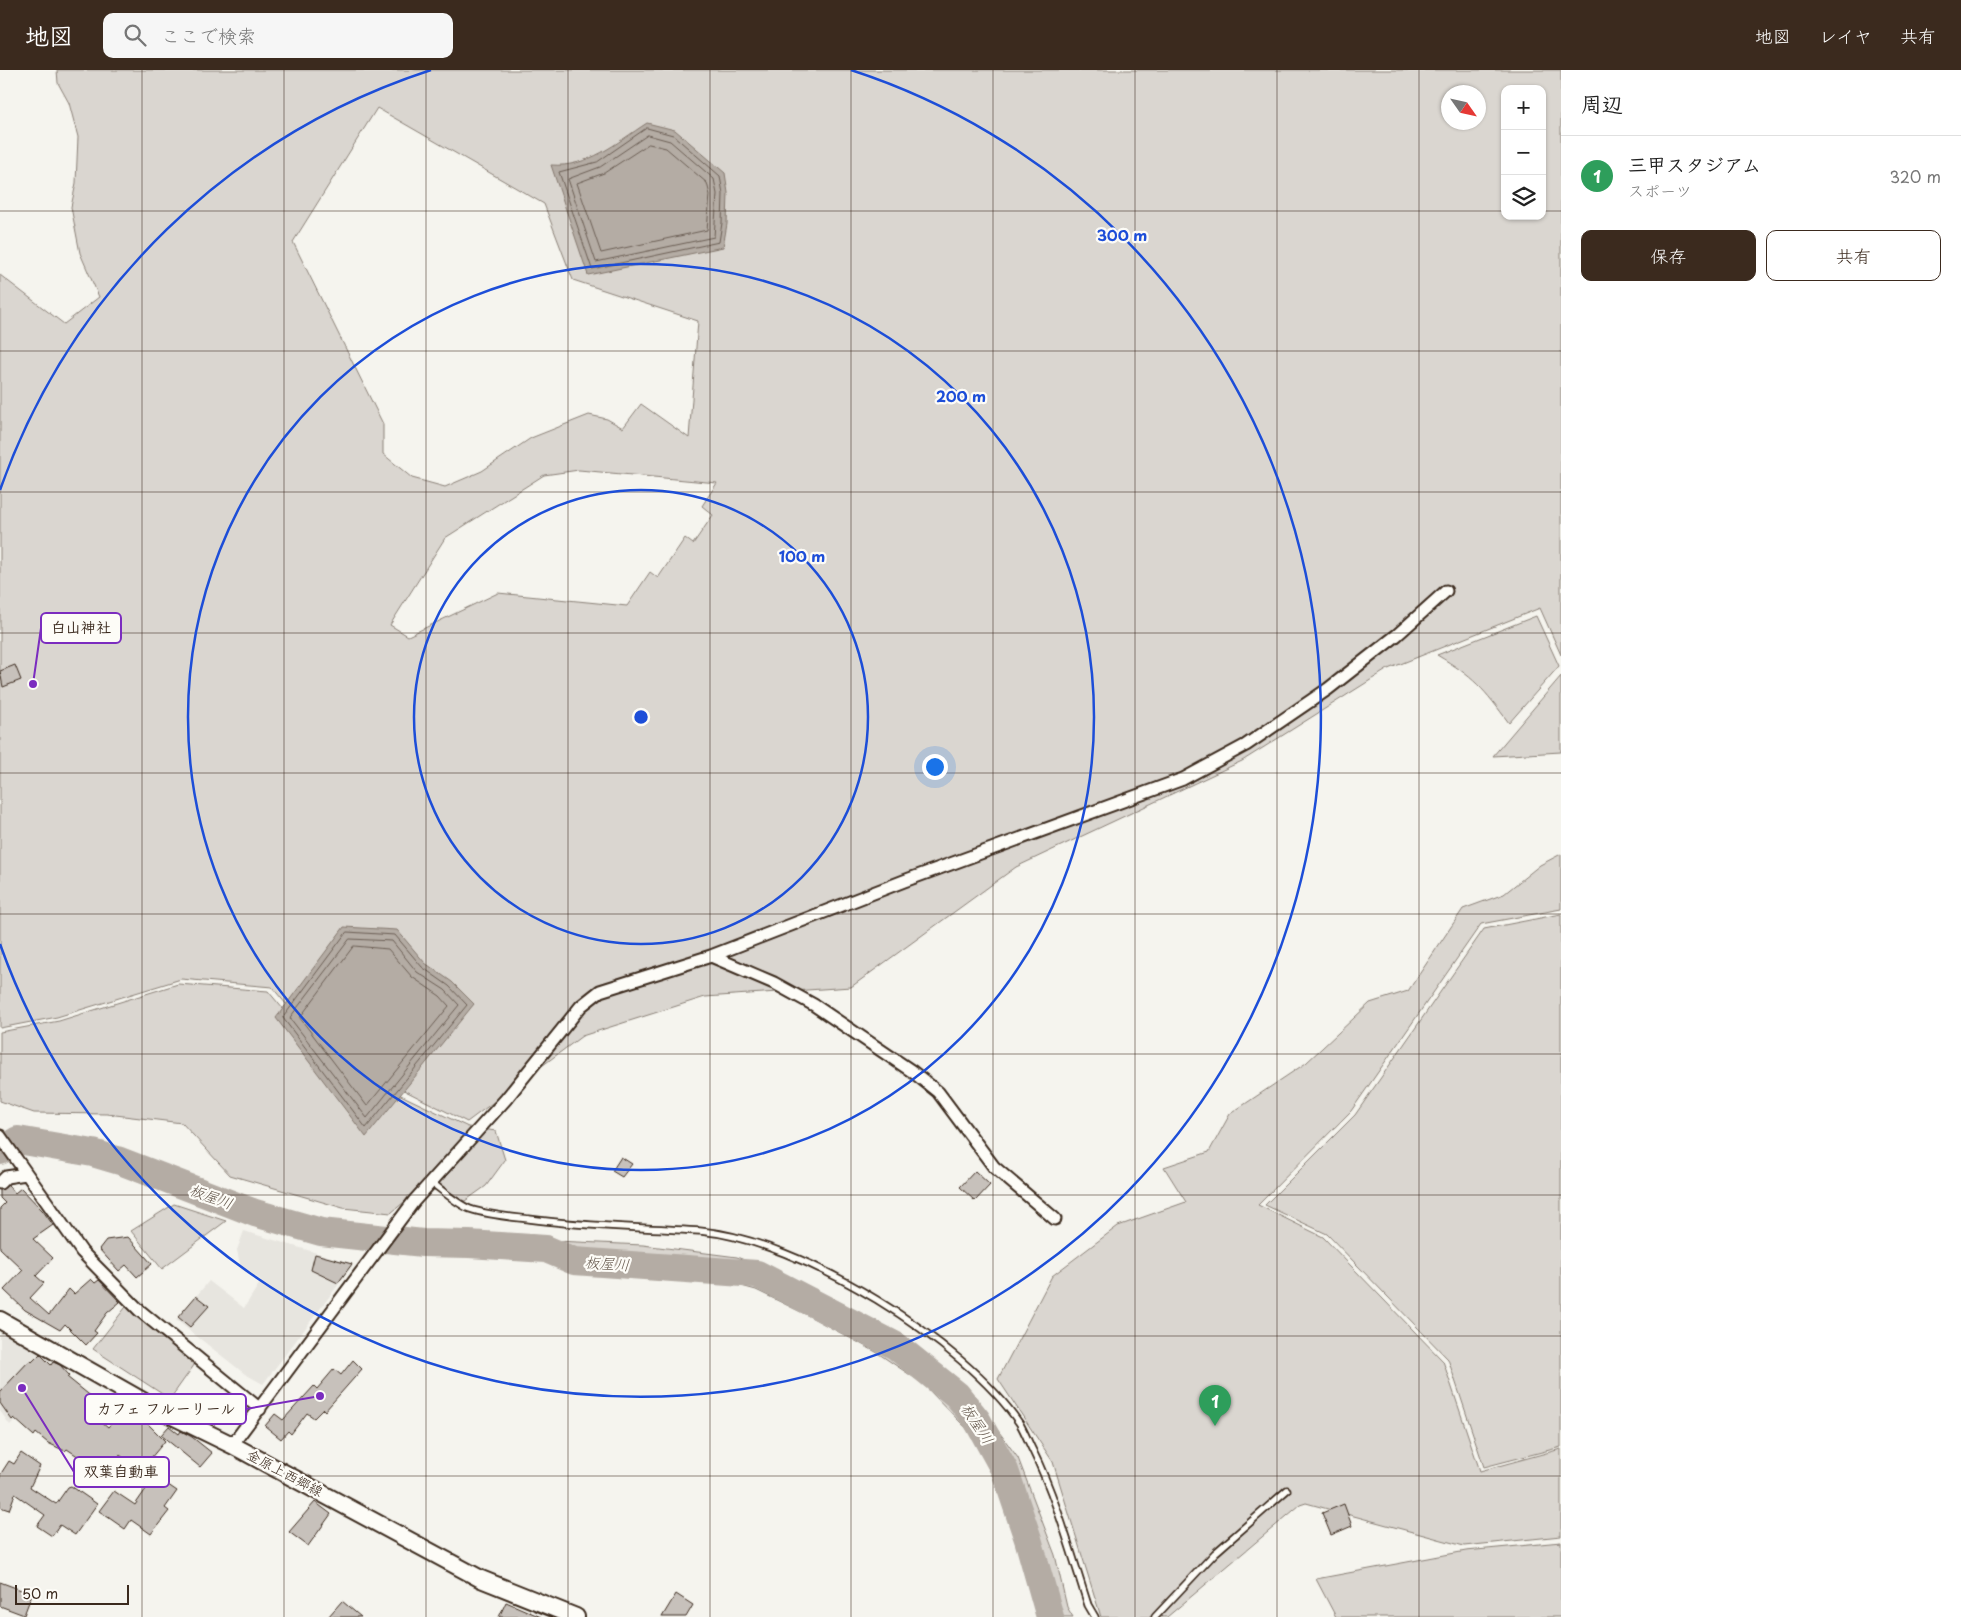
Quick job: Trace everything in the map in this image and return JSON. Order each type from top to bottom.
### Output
[{"type":"main road","name":"金原上西郷線","points":[[0,1320],[148,1404],[232,1445],[481,1579],[576,1617]]},
{"type":"street","points":[[232,1445],[397,1222],[506,1099],[581,1006],[600,991],[710,956],[914,878],[1183,779],[1246,745],[1328,689],[1397,635],[1446,591]]},
{"type":"street","points":[[710,956],[774,984],[814,1005],[913,1072],[938,1092],[994,1167],[1055,1219]]},
{"type":"street","points":[[0,1136],[82,1252],[133,1303],[260,1408]]},
{"type":"street","points":[[0,1182],[6,1177],[24,1170]]},
{"type":"lane","points":[[431,1182],[469,1208],[509,1217],[573,1225],[702,1232],[735,1237],[804,1261],[849,1284],[904,1318],[950,1350],[979,1376],[1020,1425],[1049,1483],[1088,1605],[1095,1617]]},
{"type":"lane","points":[[1154,1617],[1215,1553],[1287,1490]]},
{"type":"shaded area","points":[[57,70],[1561,70],[1561,655],[1540,608],[1388,669],[1242,761],[1016,867],[851,987],[705,997],[582,1036],[467,1122],[324,1050],[272,987],[181,979],[57,1017],[0,1028],[0,275],[64,324],[99,297],[80,253],[71,207],[76,183],[78,137],[69,103],[58,83]],"holes":[[[377,108],[544,204],[573,280],[698,321],[689,438],[641,404],[623,428],[607,419],[589,415],[531,438],[482,471],[445,487],[412,478],[383,454],[383,424],[293,242]],[[579,470],[717,483],[702,506],[713,515],[693,544],[685,538],[658,578],[650,572],[627,606],[498,593],[408,636],[390,625],[445,538],[544,475]]]},
{"type":"shaded area","points":[[1536,616],[1559,666],[1509,723],[1478,684],[1437,655]]},
{"type":"shaded area","points":[[1561,676],[1561,752],[1493,756]]},
{"type":"shaded area","points":[[1561,854],[1561,909],[1481,924],[1351,1111],[1258,1205],[1323,1237],[1443,1361],[1480,1471],[1561,1449],[1561,1536],[1464,1546],[1306,1503],[1300,1505],[1167,1617],[1101,1617],[1053,1462],[998,1379],[1052,1276],[1118,1226],[1186,1202],[1164,1167],[1209,1152],[1230,1114],[1306,1063],[1370,1003],[1408,991],[1463,909],[1504,894],[1540,865]]},
{"type":"shaded area","points":[[1561,914],[1561,1447],[1484,1467],[1448,1359],[1327,1234],[1265,1205],[1355,1115],[1484,929]]},
{"type":"shaded area","points":[[178,984],[268,991],[325,1059],[468,1127],[496,1131],[505,1160],[486,1186],[465,1201],[423,1186],[391,1213],[343,1208],[230,1175],[182,1123],[107,1114],[34,1113],[0,1101],[0,1032],[59,1021]]},
{"type":"shaded area","points":[[174,1204],[226,1221],[162,1269],[131,1231]]},
{"type":"shaded area","points":[[244,1231],[354,1264],[263,1384],[245,1374],[176,1320],[209,1281],[244,1308],[261,1281],[241,1269],[237,1250]]},
{"type":"shaded area","points":[[556,1241],[643,1245],[737,1257],[771,1271],[737,1264],[570,1256]]},
{"type":"shaded area","points":[[701,1275],[729,1275],[772,1287],[902,1357],[960,1407],[979,1430],[993,1455],[996,1470],[966,1428],[922,1383],[876,1352],[756,1290]]},
{"type":"shaded area","points":[[129,1303],[197,1361],[170,1399],[93,1349]]},
{"type":"shaded area","points":[[0,1326],[66,1365],[10,1425],[0,1411]]},
{"type":"shaded area","points":[[994,1425],[1018,1458],[1055,1555],[1067,1607],[1073,1617],[1058,1617],[1021,1491]]},
{"type":"shaded area","points":[[1561,1542],[1561,1617],[1336,1617],[1316,1579],[1466,1551]]},
{"type":"water","points":[[647,123],[675,130],[725,173],[728,193],[727,224],[723,247],[588,275],[551,165],[577,163],[601,153]]},
{"type":"water","points":[[344,927],[397,930],[425,963],[452,982],[474,1004],[366,1137],[276,1018]]},
{"type":"building","points":[[15,665],[21,680],[3,687],[0,671]]},
{"type":"building","points":[[621,1157],[632,1164],[622,1177],[612,1171]]},
{"type":"building","points":[[975,1171],[990,1185],[975,1201],[960,1187]]},
{"type":"building","points":[[8,1185],[15,1193],[21,1188],[43,1211],[53,1225],[33,1239],[53,1258],[36,1276],[44,1283],[30,1298],[49,1315],[69,1289],[74,1294],[91,1279],[95,1283],[99,1280],[120,1302],[107,1313],[94,1331],[97,1333],[86,1345],[65,1324],[60,1330],[25,1310],[4,1290],[23,1270],[0,1248],[0,1208],[5,1203],[0,1198],[0,1190]]},
{"type":"building","points":[[128,1237],[152,1264],[137,1277],[126,1265],[119,1271],[99,1249],[106,1240]]},
{"type":"building","points":[[315,1254],[352,1264],[338,1283],[311,1270]]},
{"type":"building","points":[[196,1296],[209,1306],[190,1327],[178,1317]]},
{"type":"building","points":[[40,1354],[51,1365],[53,1362],[60,1365],[69,1375],[67,1377],[93,1398],[85,1407],[108,1427],[129,1405],[165,1441],[140,1471],[120,1455],[97,1487],[81,1473],[88,1463],[67,1449],[65,1451],[48,1443],[36,1433],[34,1436],[14,1418],[12,1420],[0,1403],[0,1392],[30,1360],[32,1362]]},
{"type":"building","points":[[353,1360],[362,1369],[325,1411],[323,1409],[314,1418],[307,1413],[291,1434],[288,1431],[281,1439],[265,1426],[275,1414],[283,1420],[314,1386],[317,1389],[334,1369],[341,1375]]},
{"type":"building","points":[[169,1426],[179,1434],[181,1431],[192,1437],[212,1453],[200,1467],[161,1435]]},
{"type":"building","points":[[21,1453],[40,1466],[30,1487],[56,1504],[68,1487],[71,1486],[97,1504],[75,1535],[60,1525],[52,1536],[37,1526],[45,1515],[15,1494],[9,1510],[0,1507],[0,1475],[9,1461],[14,1464]]},
{"type":"building","points":[[155,1476],[177,1491],[165,1508],[169,1511],[151,1534],[131,1520],[125,1529],[99,1511],[114,1491],[135,1505]]},
{"type":"building","points":[[315,1502],[331,1514],[308,1546],[289,1532]]},
{"type":"building","points":[[1344,1504],[1352,1526],[1331,1535],[1322,1513]]},
{"type":"building","points":[[0,1582],[32,1594],[24,1615],[0,1606]]},
{"type":"building","points":[[676,1594],[693,1605],[686,1617],[662,1617]]},
{"type":"building","points":[[342,1601],[361,1617],[328,1617]]},
{"type":"building","points":[[506,1602],[541,1617],[499,1617]]},
{"type":"waterway","name":"板屋川","points":[[0,1151],[18,1140],[93,1153],[120,1161],[255,1213],[321,1232],[423,1243],[546,1249],[574,1261],[757,1274],[896,1346],[957,1395],[977,1420],[1005,1471],[1028,1539],[1050,1617]]},
{"type":"place","name":"白山神社","points":[[33,684]]},
{"type":"place","name":"双葉自動車","points":[[22,1388]]},
{"type":"place","name":"カフェ フルーリール","points":[[320,1396]]},
{"type":"place","name":"三甲スタジアム","points":[[1215,1426]]}]
